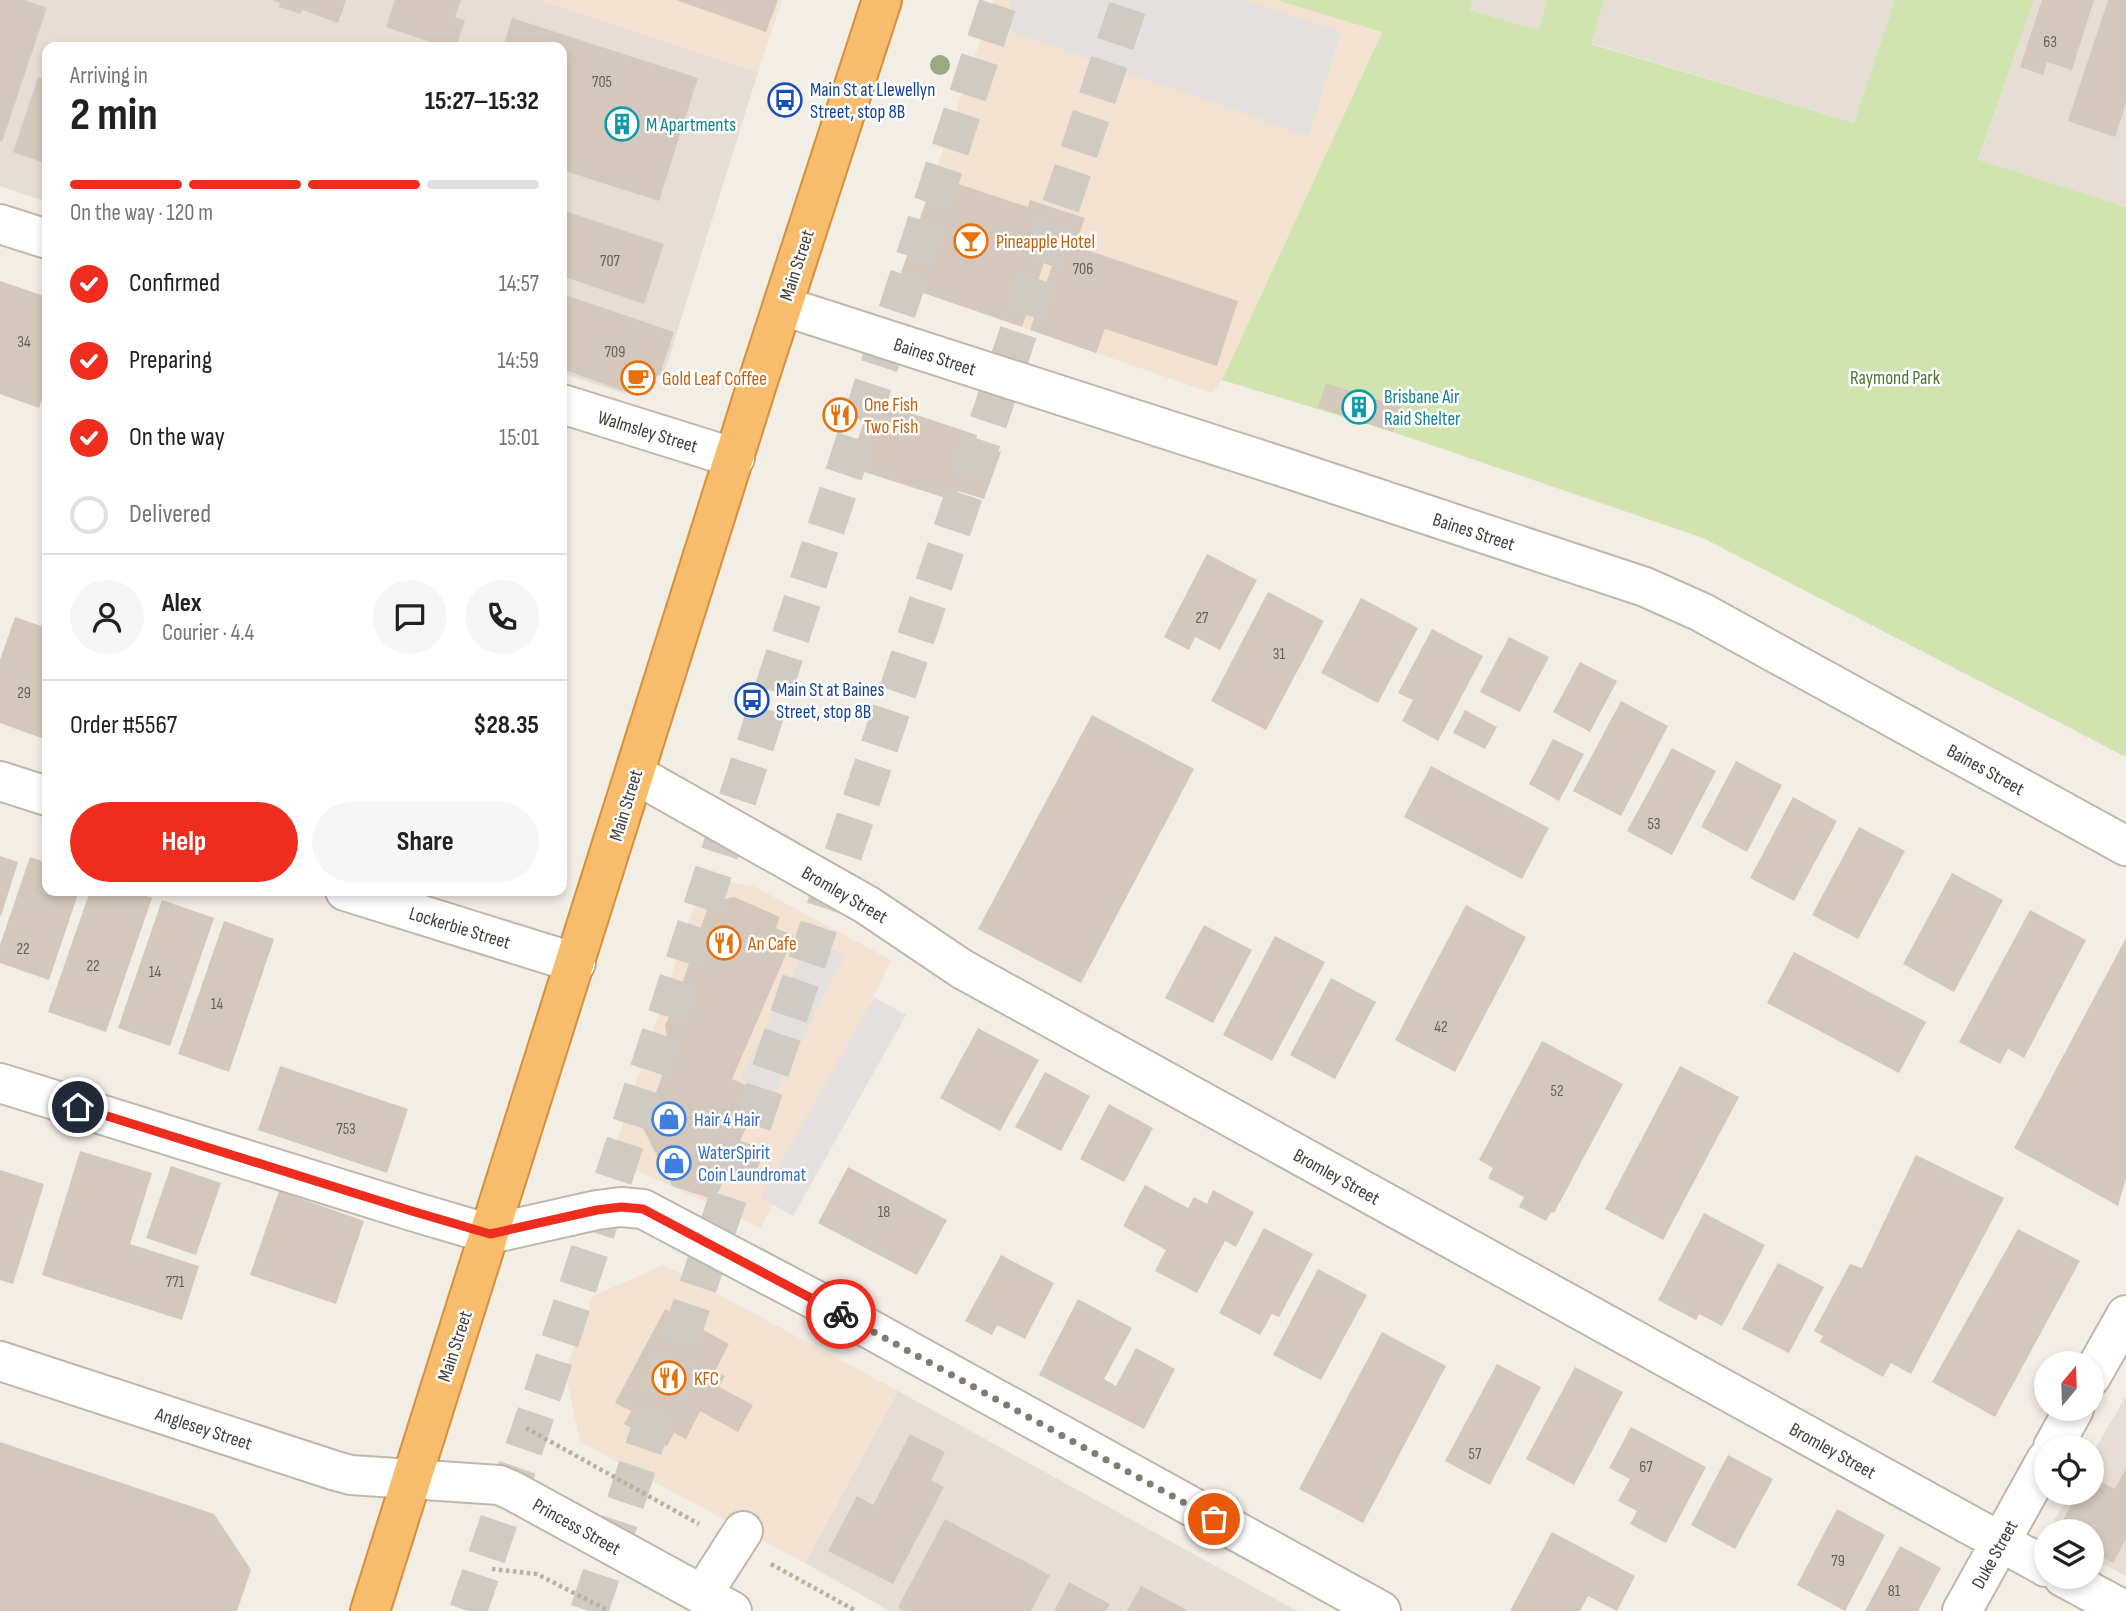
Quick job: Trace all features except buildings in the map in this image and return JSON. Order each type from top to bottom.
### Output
[{"type":"highway","name":"Main Street","points":[[370,1611],[882,0]]},
{"type":"street","points":[[0,224],[42,237]]},
{"type":"street","name":"Baines Street","points":[[783,306],[1645,587],[1701,612],[2126,846]]},
{"type":"street","name":"Walmsley Street","points":[[567,406],[735,458]]},
{"type":"street","name":"Bromley Street","points":[[635,774],[867,905],[962,969],[2034,1560]]},
{"type":"street","points":[[0,781],[42,794]]},
{"type":"street","name":"Lockerbie Street","points":[[361,896],[576,962]]},
{"type":"street","points":[[0,1083],[490,1234],[597,1210],[621,1207],[643,1209],[855,1321],[1381,1611]]},
{"type":"street","points":[[2104,1354],[2126,1315]]},
{"type":"street","name":"Anglesey Street","points":[[0,1361],[336,1471],[352,1475],[411,1479]]},
{"type":"street","name":"Princess Street","points":[[411,1479],[499,1485],[717,1603]]},
{"type":"street","name":"Duke Street","points":[[1962,1611],[2034,1481]]},
{"type":"street","points":[[717,1603],[739,1537]]},
{"type":"street","points":[[2085,1589],[2126,1611]]},
{"type":"path","points":[[526,1428],[739,1537],[856,1611]]},
{"type":"path","points":[[492,1570],[537,1574],[609,1611]]},
{"type":"shaded area","points":[[0,0],[540,0],[758,72],[664,374],[625,394],[567,375],[567,42],[42,42],[42,200],[0,186]]},
{"type":"shaded area","points":[[540,0],[782,0],[758,72]]},
{"type":"shaded area","points":[[994,0],[1276,0],[1382,31],[1222,380],[1212,393],[906,287],[901,273]]},
{"type":"shaded area","points":[[1012,0],[1241,0],[1341,32],[1309,136],[1003,29]]},
{"type":"shaded area","points":[[1473,0],[1548,0],[1538,30],[1470,10]]},
{"type":"shaded area","points":[[1604,0],[1895,0],[1854,123],[1590,43]]},
{"type":"shaded area","points":[[2034,0],[2126,0],[2126,207],[1978,161]]},
{"type":"shaded area","points":[[722,881],[755,887],[891,960],[761,1228],[626,1165],[617,1142],[693,909]]},
{"type":"shaded area","points":[[811,938],[845,956],[774,1095],[740,1078]]},
{"type":"shaded area","points":[[874,997],[906,1015],[793,1216],[761,1198]]},
{"type":"shaded area","points":[[664,1265],[898,1391],[805,1563],[580,1442],[565,1371],[593,1296]]},
{"type":"shaded area","points":[[898,1391],[1297,1611],[890,1611],[805,1563]]},
{"type":"shaded area","points":[[2126,1396],[2126,1576],[2104,1564],[2104,1519],[2055,1519],[2063,1505],[2104,1505],[2103,1435]]},
{"type":"green space","name":"Raymond Park","points":[[1276,0],[1473,0],[1470,10],[1538,30],[1548,0],[1604,0],[1591,44],[1854,123],[1895,0],[2034,0],[1978,160],[2126,207],[2126,757],[1703,538],[1393,432],[1222,380],[1382,32]]},
{"type":"tunnel","points":[[468,1611],[545,1387],[999,0]]},
{"type":"tunnel","points":[[589,1611],[1130,0]]},
{"type":"way so far","points":[[841,1314],[1214,1519]]},
{"type":"place","name":"Main St at Llewellyn Street, stop 8B","points":[[785,100]]},
{"type":"place","name":"M Apartments","points":[[622,124]]},
{"type":"place","name":"Pineapple Hotel","points":[[971,241]]},
{"type":"place","name":"Gold Leaf Coffee","points":[[638,378]]},
{"type":"place","name":"Brisbane Air Raid Shelter","points":[[1359,407]]},
{"type":"place","name":"One Fish Two Fish","points":[[840,415]]},
{"type":"place","name":"Main St at Baines Street, stop 8B","points":[[752,700]]},
{"type":"place","name":"An Cafe","points":[[724,943]]},
{"type":"place","name":"Hair 4 Hair","points":[[669,1119]]},
{"type":"place","name":"WaterSpirit Coin Laundromat","points":[[674,1163]]},
{"type":"place","name":"KFC","points":[[669,1378]]},
{"type":"route","points":[[78,1107],[490,1234],[597,1210],[621,1207],[643,1209],[841,1314]]}]
